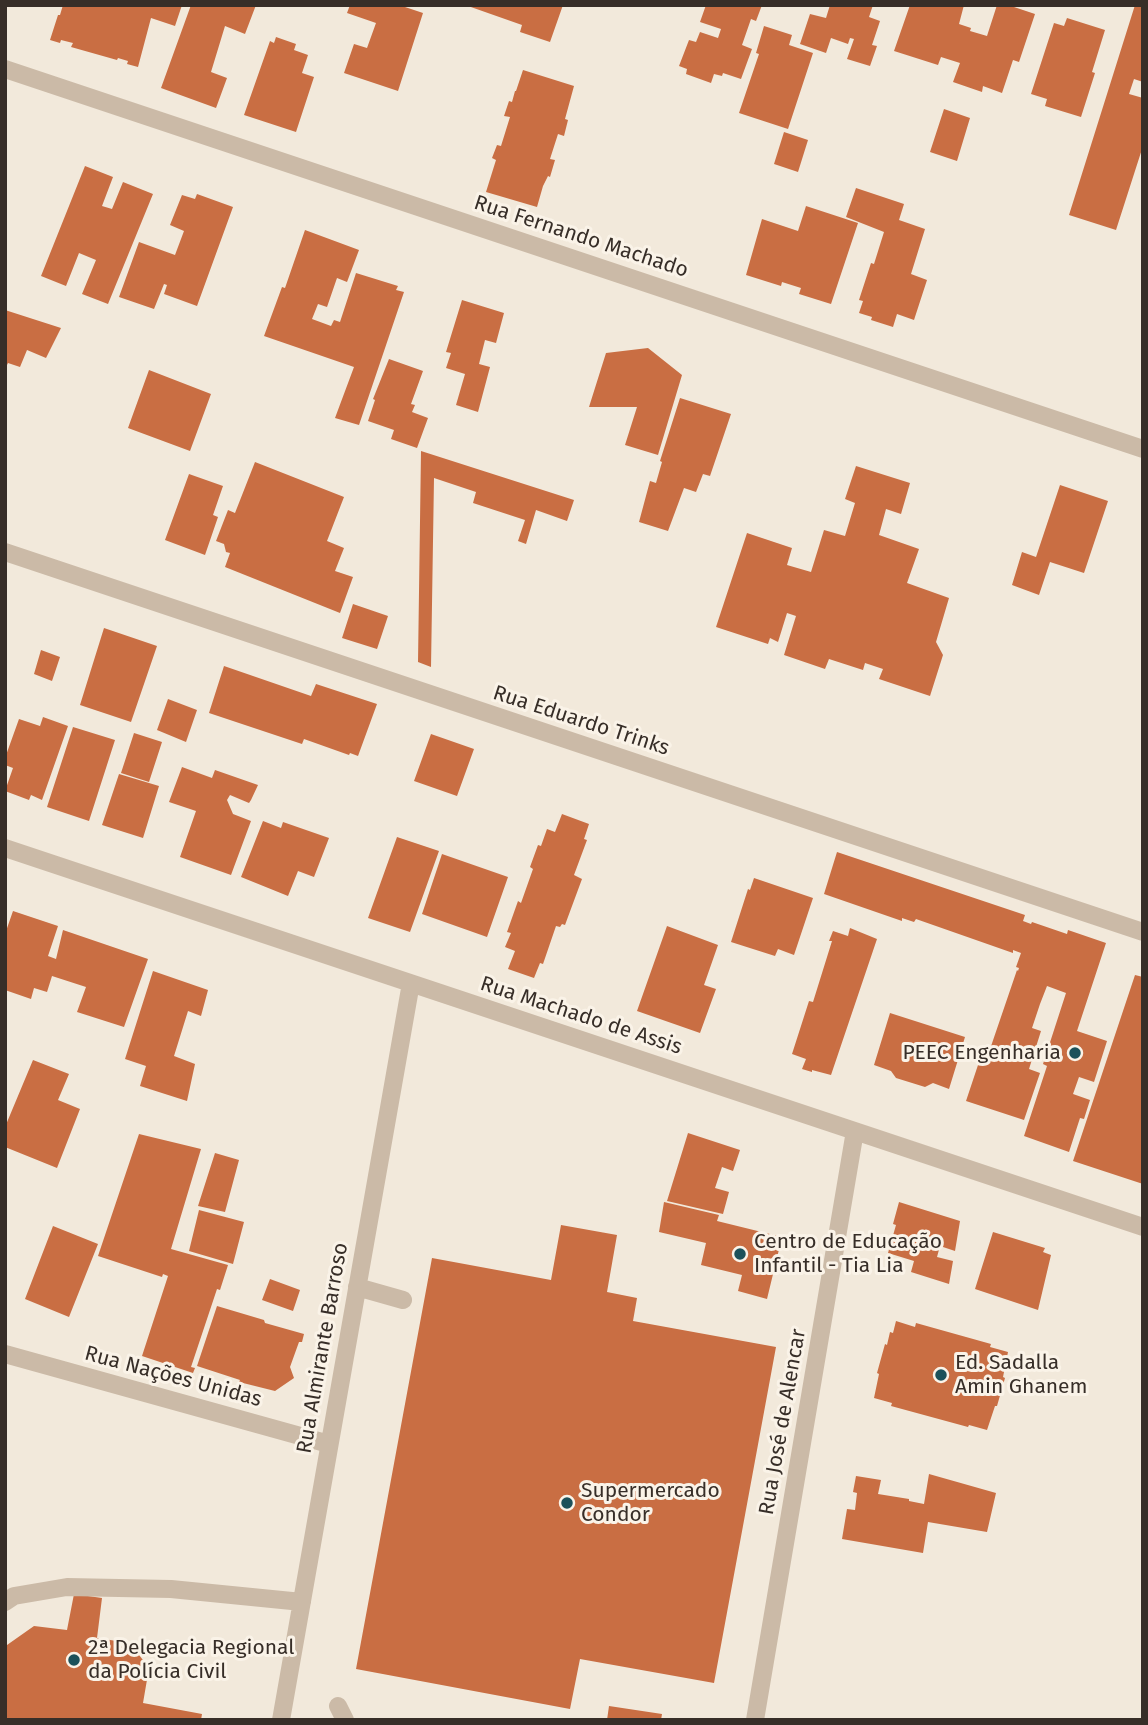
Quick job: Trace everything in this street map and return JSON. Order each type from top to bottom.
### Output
[{"type":"street","name":"Rua Fernando Machado","points":[[5,68],[1143,449]]},
{"type":"street","name":"Rua Eduardo Trinks","points":[[5,552],[1143,932]]},
{"type":"street","name":"Rua Machado de Assis","points":[[5,848],[1143,1227]]},
{"type":"street","name":"Rua Almirante Barroso","points":[[281,1720],[411,983]]},
{"type":"street","name":"Rua José de Alencar","points":[[755,1720],[855,1131]]},
{"type":"street","points":[[357,1287],[403,1300]]},
{"type":"street","name":"Rua Nações Unidas","points":[[5,1354],[329,1444]]},
{"type":"street","points":[[5,1602],[14,1596],[67,1587],[171,1589],[302,1602]]},
{"type":"building","points":[[63,5],[182,5],[175,26],[151,18],[138,67],[118,58],[117,60],[71,47],[73,43],[50,40]]},
{"type":"building","points":[[191,5],[256,5],[245,34],[225,26],[211,72],[227,78],[216,108],[161,88]]},
{"type":"building","points":[[350,5],[399,5],[423,13],[398,91],[344,73],[354,44],[367,48],[376,23],[347,13]]},
{"type":"building","points":[[563,5],[550,42],[520,32],[522,25],[468,6]]},
{"type":"building","points":[[706,5],[762,5],[756,21],[751,19],[742,45],[752,49],[741,79],[723,73],[722,76],[714,74],[711,83],[686,74],[687,69],[679,66],[689,40],[696,42],[700,32],[718,38],[721,29],[700,22]]},
{"type":"building","points":[[830,5],[873,5],[869,17],[880,21],[872,45],[877,46],[870,66],[847,59],[854,39],[850,38],[848,44],[831,38],[826,53],[800,44],[810,14],[826,18]]},
{"type":"building","points":[[910,5],[964,5],[959,24],[971,28],[970,31],[987,36],[997,5],[1008,5],[1035,14],[1019,62],[1013,60],[1002,93],[983,86],[982,92],[953,82],[960,63],[941,57],[938,65],[894,51]]},
{"type":"building","points":[[1135,5],[1143,5],[1143,82],[1134,79],[1129,94],[1143,98],[1143,146],[1116,230],[1069,215]]},
{"type":"building","points":[[1067,18],[1105,30],[1081,117],[1045,106],[1047,99],[1031,94],[1054,23],[1064,26]]},
{"type":"building","points":[[764,26],[792,35],[789,45],[813,53],[788,129],[739,113],[759,54],[756,53]]},
{"type":"building","points":[[276,37],[296,44],[294,50],[308,55],[302,73],[314,77],[296,132],[244,115],[270,41],[274,43]]},
{"type":"building","points":[[523,70],[574,86],[565,119],[568,120],[564,136],[558,134],[550,159],[555,160],[537,207],[486,192],[496,160],[492,158],[497,145],[501,146],[510,117],[504,116]]},
{"type":"building","points":[[944,109],[970,118],[957,161],[930,152]]},
{"type":"building","points":[[784,132],[808,140],[798,172],[774,164]]},
{"type":"building","points":[[85,166],[113,177],[102,206],[112,209],[123,182],[153,194],[108,304],[82,294],[96,260],[79,253],[66,286],[41,276]]},
{"type":"building","points":[[856,188],[904,204],[899,220],[925,229],[911,274],[927,280],[914,320],[897,314],[893,327],[859,313],[863,301],[859,300],[884,232],[846,217]]},
{"type":"building","points":[[197,194],[233,207],[197,306],[164,294],[167,285],[164,284],[154,309],[119,297],[139,242],[175,255],[184,231],[170,225],[182,195],[195,199]]},
{"type":"building","points":[[806,206],[858,223],[831,304],[799,294],[801,288],[782,282],[781,286],[746,275],[762,219],[798,231]]},
{"type":"building","points":[[305,230],[359,250],[347,282],[337,278],[327,307],[318,304],[312,319],[331,326],[334,320],[340,322],[356,273],[398,286],[396,290],[404,292],[359,425],[335,418],[354,367],[264,336],[282,287],[285,288]]},
{"type":"building","points":[[462,300],[504,313],[496,343],[485,340],[479,364],[490,367],[478,412],[456,405],[465,374],[446,368],[451,353],[446,352]]},
{"type":"building","points":[[5,310],[61,328],[46,358],[27,350],[20,367],[8,363],[5,369]]},
{"type":"building","points":[[648,348],[682,375],[658,455],[625,445],[637,407],[589,407],[606,353]]},
{"type":"building","points":[[389,359],[423,371],[411,404],[415,405],[412,412],[428,418],[417,448],[391,439],[394,430],[368,421],[375,400],[373,399]]},
{"type":"building","points":[[149,370],[211,394],[190,451],[128,428]]},
{"type":"building","points":[[680,398],[731,414],[710,476],[703,474],[696,492],[684,488],[668,531],[639,522],[650,481],[656,483],[662,462],[660,461]]},
{"type":"building","points":[[421,451],[574,500],[567,521],[536,510],[526,544],[518,541],[525,520],[473,503],[476,492],[434,478],[431,667],[418,662]]},
{"type":"building","points":[[255,462],[344,497],[327,541],[344,548],[335,571],[353,577],[340,613],[225,567],[230,553],[226,552],[224,544],[216,541],[228,510],[235,513]]},
{"type":"building","points":[[856,466],[910,483],[901,514],[886,509],[879,535],[919,549],[907,583],[949,598],[936,642],[943,655],[930,696],[879,679],[883,669],[865,663],[863,670],[829,659],[825,669],[784,655],[796,616],[787,613],[778,642],[770,638],[768,644],[716,627],[747,533],[792,548],[787,565],[811,572],[824,530],[845,536],[855,503],[845,499]]},
{"type":"building","points":[[189,474],[223,486],[213,515],[218,517],[205,555],[165,540]]},
{"type":"building","points":[[1060,485],[1108,501],[1084,573],[1050,562],[1039,595],[1012,585],[1022,552],[1036,557]]},
{"type":"building","points":[[353,604],[388,616],[377,649],[342,638]]},
{"type":"building","points":[[104,628],[157,646],[131,722],[80,705]]},
{"type":"building","points":[[41,650],[60,657],[52,681],[34,674]]},
{"type":"building","points":[[224,666],[311,696],[316,684],[377,704],[358,756],[304,739],[302,744],[209,713]]},
{"type":"building","points":[[168,699],[197,710],[186,742],[157,730]]},
{"type":"building","points":[[43,717],[68,726],[42,800],[31,795],[29,800],[5,791],[13,768],[5,765],[5,758],[19,719],[40,726]]},
{"type":"building","points":[[73,727],[115,740],[89,821],[47,807]]},
{"type":"building","points":[[134,733],[162,742],[149,782],[121,773]]},
{"type":"building","points":[[431,734],[474,749],[457,796],[414,781]]},
{"type":"building","points":[[182,767],[212,778],[215,770],[258,785],[249,803],[230,795],[227,800],[233,814],[251,821],[231,875],[180,857],[196,811],[169,802]]},
{"type":"building","points":[[119,774],[159,786],[143,838],[102,825]]},
{"type":"building","points":[[562,814],[589,824],[584,839],[587,840],[574,875],[582,879],[565,925],[556,926],[543,964],[540,963],[534,978],[508,969],[515,951],[505,947],[511,933],[507,932],[518,901],[521,903],[538,845],[541,846],[547,829],[555,832]]},
{"type":"building","points":[[263,821],[281,828],[283,822],[329,838],[314,877],[298,871],[288,896],[241,877]]},
{"type":"building","points":[[397,837],[439,851],[410,932],[368,918]]},
{"type":"building","points":[[837,852],[1025,915],[1023,921],[1031,924],[1032,922],[1067,934],[1068,930],[1106,943],[1077,1031],[1107,1041],[1094,1082],[1079,1077],[1073,1094],[1090,1100],[1084,1119],[1080,1118],[1069,1152],[1024,1136],[1047,1066],[1043,1064],[1066,993],[1047,986],[1032,1028],[1041,1031],[1029,1069],[1040,1073],[1024,1120],[966,1101],[982,1053],[988,1055],[1019,968],[1016,967],[1021,953],[1013,950],[1013,953],[916,919],[914,922],[902,918],[902,921],[824,894]]},
{"type":"building","points":[[442,854],[508,877],[487,937],[422,914]]},
{"type":"building","points":[[754,878],[813,898],[794,955],[778,949],[775,956],[731,942]]},
{"type":"building","points":[[13,911],[58,926],[48,956],[56,959],[63,930],[148,959],[124,1027],[77,1012],[86,987],[52,976],[47,992],[34,988],[31,999],[5,990],[5,934]]},
{"type":"building","points":[[667,926],[718,945],[704,985],[716,989],[700,1033],[637,1011]]},
{"type":"building","points":[[850,928],[877,939],[831,1075],[802,1069],[806,1059],[792,1054],[809,1001],[813,1002],[832,941],[829,941],[833,931],[848,936]]},
{"type":"building","points":[[153,971],[208,990],[201,1016],[188,1011],[174,1056],[195,1064],[187,1101],[140,1086],[146,1066],[125,1059]]},
{"type":"building","points":[[1135,975],[1143,977],[1143,1184],[1073,1161]]},
{"type":"building","points":[[890,1013],[965,1037],[949,1089],[933,1083],[925,1087],[896,1078],[891,1071],[874,1065]]},
{"type":"building","points":[[33,1060],[69,1074],[58,1100],[80,1109],[57,1168],[5,1147],[5,1127]]},
{"type":"building","points":[[688,1133],[740,1150],[733,1171],[722,1167],[715,1188],[729,1192],[723,1214],[667,1201]]},
{"type":"building","points":[[139,1134],[201,1149],[171,1249],[228,1265],[220,1290],[217,1289],[191,1367],[195,1368],[193,1373],[142,1356],[168,1276],[163,1274],[162,1277],[98,1256]]},
{"type":"building","points":[[215,1153],[239,1160],[225,1212],[198,1206]]},
{"type":"building","name":"Centro de Educação Infantil - Tia Lia","points":[[664,1202],[719,1215],[717,1221],[782,1237],[767,1299],[738,1291],[742,1275],[701,1265],[706,1243],[659,1232]]},
{"type":"building","points":[[899,1202],[960,1221],[955,1251],[940,1246],[937,1257],[953,1261],[949,1284],[911,1272],[914,1261],[888,1253]]},
{"type":"building","points":[[199,1210],[244,1222],[233,1264],[189,1251]]},
{"type":"building","name":"Supermercado Condor","points":[[561,1225],[617,1235],[607,1292],[637,1298],[633,1321],[776,1347],[714,1683],[580,1659],[570,1709],[356,1669],[432,1258],[551,1280]]},
{"type":"building","points":[[53,1226],[98,1244],[69,1317],[25,1299]]},
{"type":"building","points":[[993,1232],[1045,1248],[1043,1252],[1051,1255],[1038,1310],[975,1289]]},
{"type":"building","points":[[270,1279],[300,1290],[293,1311],[262,1300]]},
{"type":"building","points":[[217,1306],[304,1334],[290,1367],[294,1378],[275,1391],[239,1382],[240,1380],[197,1366]]},
{"type":"building","name":"Ed. Sadalla Amin Ghanem","points":[[896,1321],[915,1327],[916,1323],[991,1344],[990,1347],[1008,1352],[1003,1377],[1005,1378],[987,1430],[891,1406],[892,1403],[874,1398],[885,1344],[887,1345],[890,1332],[893,1333]]},
{"type":"building","points":[[929,1474],[996,1493],[987,1532],[928,1522],[923,1553],[842,1539],[847,1509],[855,1510],[857,1493],[853,1492],[856,1476],[881,1480],[878,1494],[924,1504]]},
{"type":"building","name":"2ª Delegacia Regional da Polícia Civil","points":[[74,1594],[102,1598],[97,1638],[130,1643],[149,1668],[143,1703],[202,1714],[201,1720],[5,1720],[7,1645],[34,1626],[67,1630]]},
{"type":"building","points":[[609,1706],[662,1714],[661,1720],[607,1720]]},
{"type":"place","name":"PEEC Engenharia","points":[[1075,1053]]},
{"type":"place","name":"Centro de Educação Infantil - Tia Lia","points":[[740,1254]]},
{"type":"place","name":"Ed. Sadalla Amin Ghanem","points":[[941,1375]]},
{"type":"place","name":"Supermercado Condor","points":[[567,1503]]},
{"type":"place","name":"2ª Delegacia Regional da Polícia Civil","points":[[74,1660]]}]
